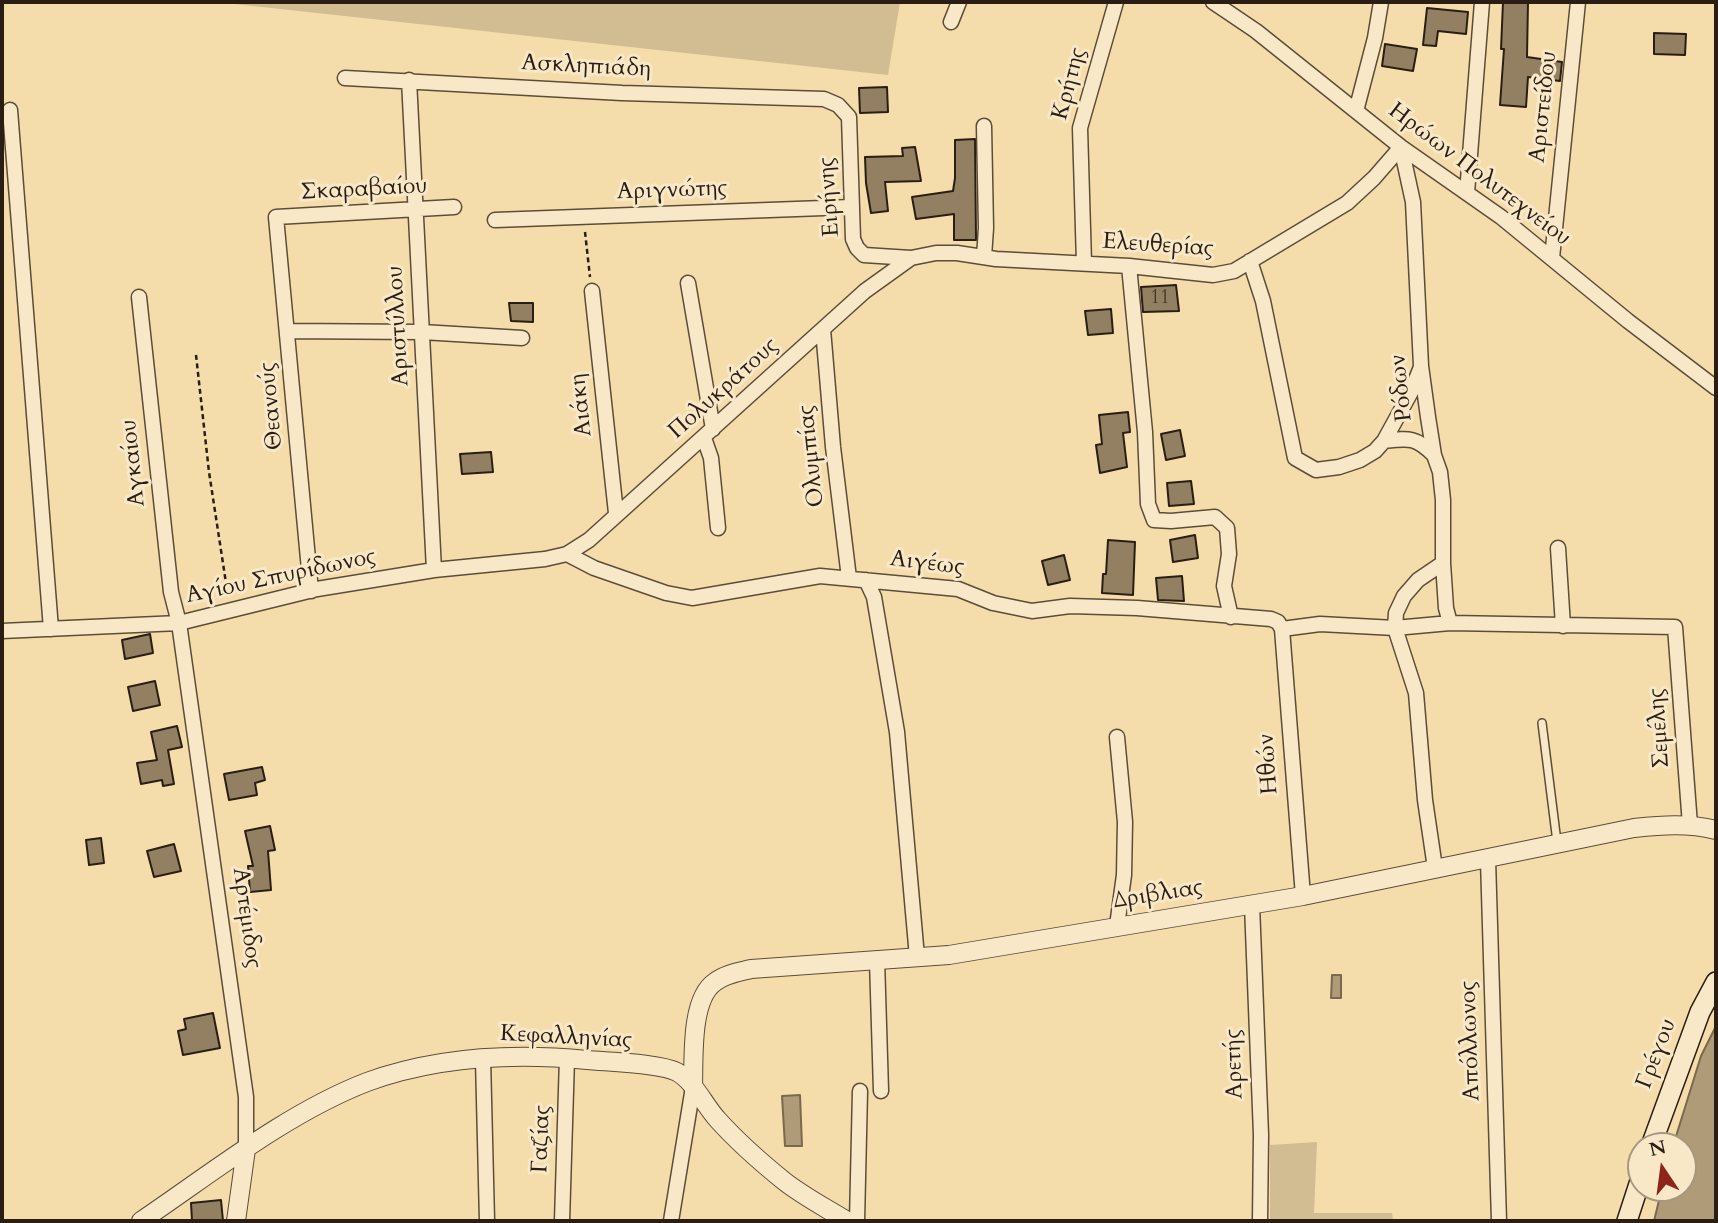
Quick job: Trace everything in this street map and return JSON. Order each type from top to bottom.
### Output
[{"type":"main road","name":"Γρέγου","points":[[1656,1132],[1700,1012],[1716,982]]},
{"type":"main road","points":[[1627,1221],[1633,1202]]},
{"type":"street","points":[[951,22],[959,2]]},
{"type":"street","name":"Κρήτης","points":[[1084,263],[1080,128],[1116,2]]},
{"type":"street","name":"Ηρώων Πολυτεχνείου","points":[[1213,2],[1229,7],[1401,147],[1552,258],[1628,321],[1716,388]]},
{"type":"street","points":[[1356,111],[1375,38],[1381,2]]},
{"type":"street","points":[[1467,193],[1482,2]]},
{"type":"street","name":"Αριστείδου","points":[[1552,258],[1578,2]]},
{"type":"street","name":"Ασκληπιάδη","points":[[345,78],[622,93],[824,99]]},
{"type":"street","name":"Αριστύλλου","points":[[409,80],[433,570]]},
{"type":"street","name":"Ειρήνης","points":[[824,99],[838,104],[849,117],[853,239],[864,254],[912,258]]},
{"type":"street","points":[[10,110],[51,629]]},
{"type":"street","points":[[984,126],[984,257]]},
{"type":"street","name":"Ελευθερίας","points":[[912,258],[936,253],[957,253],[1213,275],[1234,271],[1347,203],[1401,147]]},
{"type":"street","name":"Ρόδων","points":[[1401,147],[1413,202],[1421,366],[1434,455],[1440,472],[1443,563],[1446,608],[1450,623]]},
{"type":"street","name":"Αριγνώτης","points":[[495,220],[851,207]]},
{"type":"street","name":"Σκαραβαίου","points":[[276,217],[454,208]]},
{"type":"street","name":"Θεανούς","points":[[276,217],[311,591]]},
{"type":"street","name":"Πολυκράτους","points":[[568,554],[589,540],[865,291],[912,258]]},
{"type":"street","points":[[1250,261],[1263,302],[1295,458],[1316,470],[1339,467],[1360,460],[1375,451],[1411,392],[1421,366]]},
{"type":"street","points":[[1129,266],[1145,432],[1148,504],[1153,520],[1215,517],[1227,528],[1229,554],[1224,586],[1231,617]]},
{"type":"street","points":[[688,284],[709,433],[718,528]]},
{"type":"street","name":"Αιάκη","points":[[592,291],[616,513]]},
{"type":"street","name":"Αγκαίου","points":[[139,297],[171,592],[179,622]]},
{"type":"street","name":"Ολυμπίας","points":[[823,329],[849,578]]},
{"type":"street","points":[[288,331],[422,332],[522,338]]},
{"type":"street","points":[[1384,440],[1420,441],[1434,455]]},
{"type":"street","points":[[1282,629],[1320,624],[1395,628],[1450,623],[1563,626],[1558,548]]},
{"type":"street","name":"Αγίου Σπυρίδωνος","points":[[2,631],[179,622],[311,591],[433,570],[545,559],[568,554]]},
{"type":"street","name":"Αιγέως","points":[[568,554],[594,568],[654,589],[692,598],[810,577],[849,578],[958,589],[993,603],[1032,611],[1070,606],[1137,608],[1270,619],[1278,622],[1282,629]]},
{"type":"street","points":[[1435,868],[1425,800],[1416,693],[1395,628],[1396,613],[1405,596],[1418,580],[1443,563]]},
{"type":"street","points":[[866,580],[874,597],[897,733],[917,957]]},
{"type":"street","name":"Αρτέμιδος","points":[[179,622],[246,1097],[246,1149],[236,1221]]},
{"type":"street","name":"Σεμέλης","points":[[1563,626],[1675,627],[1690,825]]},
{"type":"street","name":"Ηθών","points":[[1282,629],[1303,896]]},
{"type":"street","points":[[1117,737],[1125,822],[1124,875],[1118,926]]},
{"type":"street","name":"Δριβλιας","points":[[693,1087],[700,1003],[714,982],[730,974],[751,969],[949,955],[1303,896],[1634,828],[1665,824],[1716,830]]},
{"type":"street","name":"Απόλλωνος","points":[[1488,860],[1499,1221]]},
{"type":"street","name":"Αρετής","points":[[1252,905],[1261,1135],[1259,1221]]},
{"type":"street","points":[[877,960],[881,1091]]},
{"type":"street","name":"Κεφαλληνίας","points":[[141,1221],[246,1149],[309,1111],[366,1083],[424,1066],[525,1056],[567,1058],[677,1072],[693,1087],[718,1120],[785,1182],[847,1221]]},
{"type":"street","name":"Γαζίας","points":[[562,1221],[567,1058]]},
{"type":"street","points":[[483,1059],[487,1221]]},
{"type":"street","points":[[671,1221],[693,1087]]},
{"type":"street","points":[[857,1221],[860,1091]]},
{"type":"lane","points":[[1542,723],[1557,842]]},
{"type":"path","points":[[583,217],[592,291]]},
{"type":"path","points":[[196,355],[209,472],[230,610]]},
{"type":"shaded area","points":[[216,2],[900,2],[888,75]]},
{"type":"shaded area","points":[[1332,975],[1341,975],[1341,998],[1331,998]]},
{"type":"shaded area","points":[[1716,1026],[1716,1221],[1654,1221],[1659,1202],[1697,1202],[1697,1132],[1677,1132],[1701,1056]]},
{"type":"shaded area","points":[[800,1095],[802,1146],[785,1146],[782,1096]]},
{"type":"shaded area","points":[[1317,1142],[1314,1213],[1392,1213],[1393,1221],[1270,1221],[1270,1145]]},
{"type":"building","points":[[1503,2],[1528,2],[1527,57],[1562,62],[1560,81],[1528,77],[1526,107],[1500,105],[1504,49],[1501,49]]},
{"type":"building","points":[[1427,8],[1468,12],[1466,34],[1438,31],[1436,46],[1423,45]]},
{"type":"building","points":[[1654,33],[1686,34],[1685,55],[1654,54]]},
{"type":"building","points":[[1385,44],[1417,49],[1413,71],[1382,66]]},
{"type":"building","points":[[887,87],[888,112],[860,113],[859,88]]},
{"type":"building","points":[[975,139],[976,240],[954,240],[954,214],[916,219],[912,197],[953,191],[955,140]]},
{"type":"building","points":[[915,147],[921,181],[885,182],[888,211],[871,213],[865,157],[903,156],[902,148]]},
{"type":"building","points":[[1176,285],[1179,311],[1143,312],[1141,287]]},
{"type":"building","points":[[509,303],[533,303],[533,322],[511,321]]},
{"type":"building","points":[[1111,309],[1113,333],[1088,335],[1085,311]]},
{"type":"building","points":[[1128,412],[1130,432],[1123,433],[1127,467],[1100,473],[1096,445],[1102,444],[1099,415]]},
{"type":"building","points":[[1180,430],[1185,456],[1166,460],[1161,434]]},
{"type":"building","points":[[491,452],[493,472],[462,474],[460,454]]},
{"type":"building","points":[[1191,481],[1194,504],[1169,506],[1167,483]]},
{"type":"building","points":[[1195,535],[1198,558],[1173,562],[1170,540]]},
{"type":"building","points":[[1108,540],[1135,542],[1133,595],[1102,593]]},
{"type":"building","points":[[1064,555],[1070,580],[1048,585],[1042,561]]},
{"type":"building","points":[[1182,576],[1184,601],[1158,600],[1156,578]]},
{"type":"building","points":[[150,634],[153,653],[125,659],[122,640]]},
{"type":"building","points":[[155,681],[160,705],[133,711],[128,687]]},
{"type":"building","points":[[177,726],[182,747],[168,750],[174,784],[163,786],[162,780],[141,784],[137,763],[157,760],[151,732]]},
{"type":"building","points":[[262,767],[265,780],[255,783],[257,795],[229,800],[224,774]]},
{"type":"building","points":[[270,826],[275,850],[268,851],[271,890],[250,892],[248,866],[253,866],[245,831]]},
{"type":"building","points":[[101,838],[104,863],[89,865],[86,840]]},
{"type":"building","points":[[174,844],[181,871],[154,877],[147,851]]},
{"type":"building","points":[[213,1013],[220,1048],[183,1055],[178,1031],[186,1029],[184,1019]]},
{"type":"building","points":[[221,1200],[223,1221],[192,1221],[191,1203]]}]
